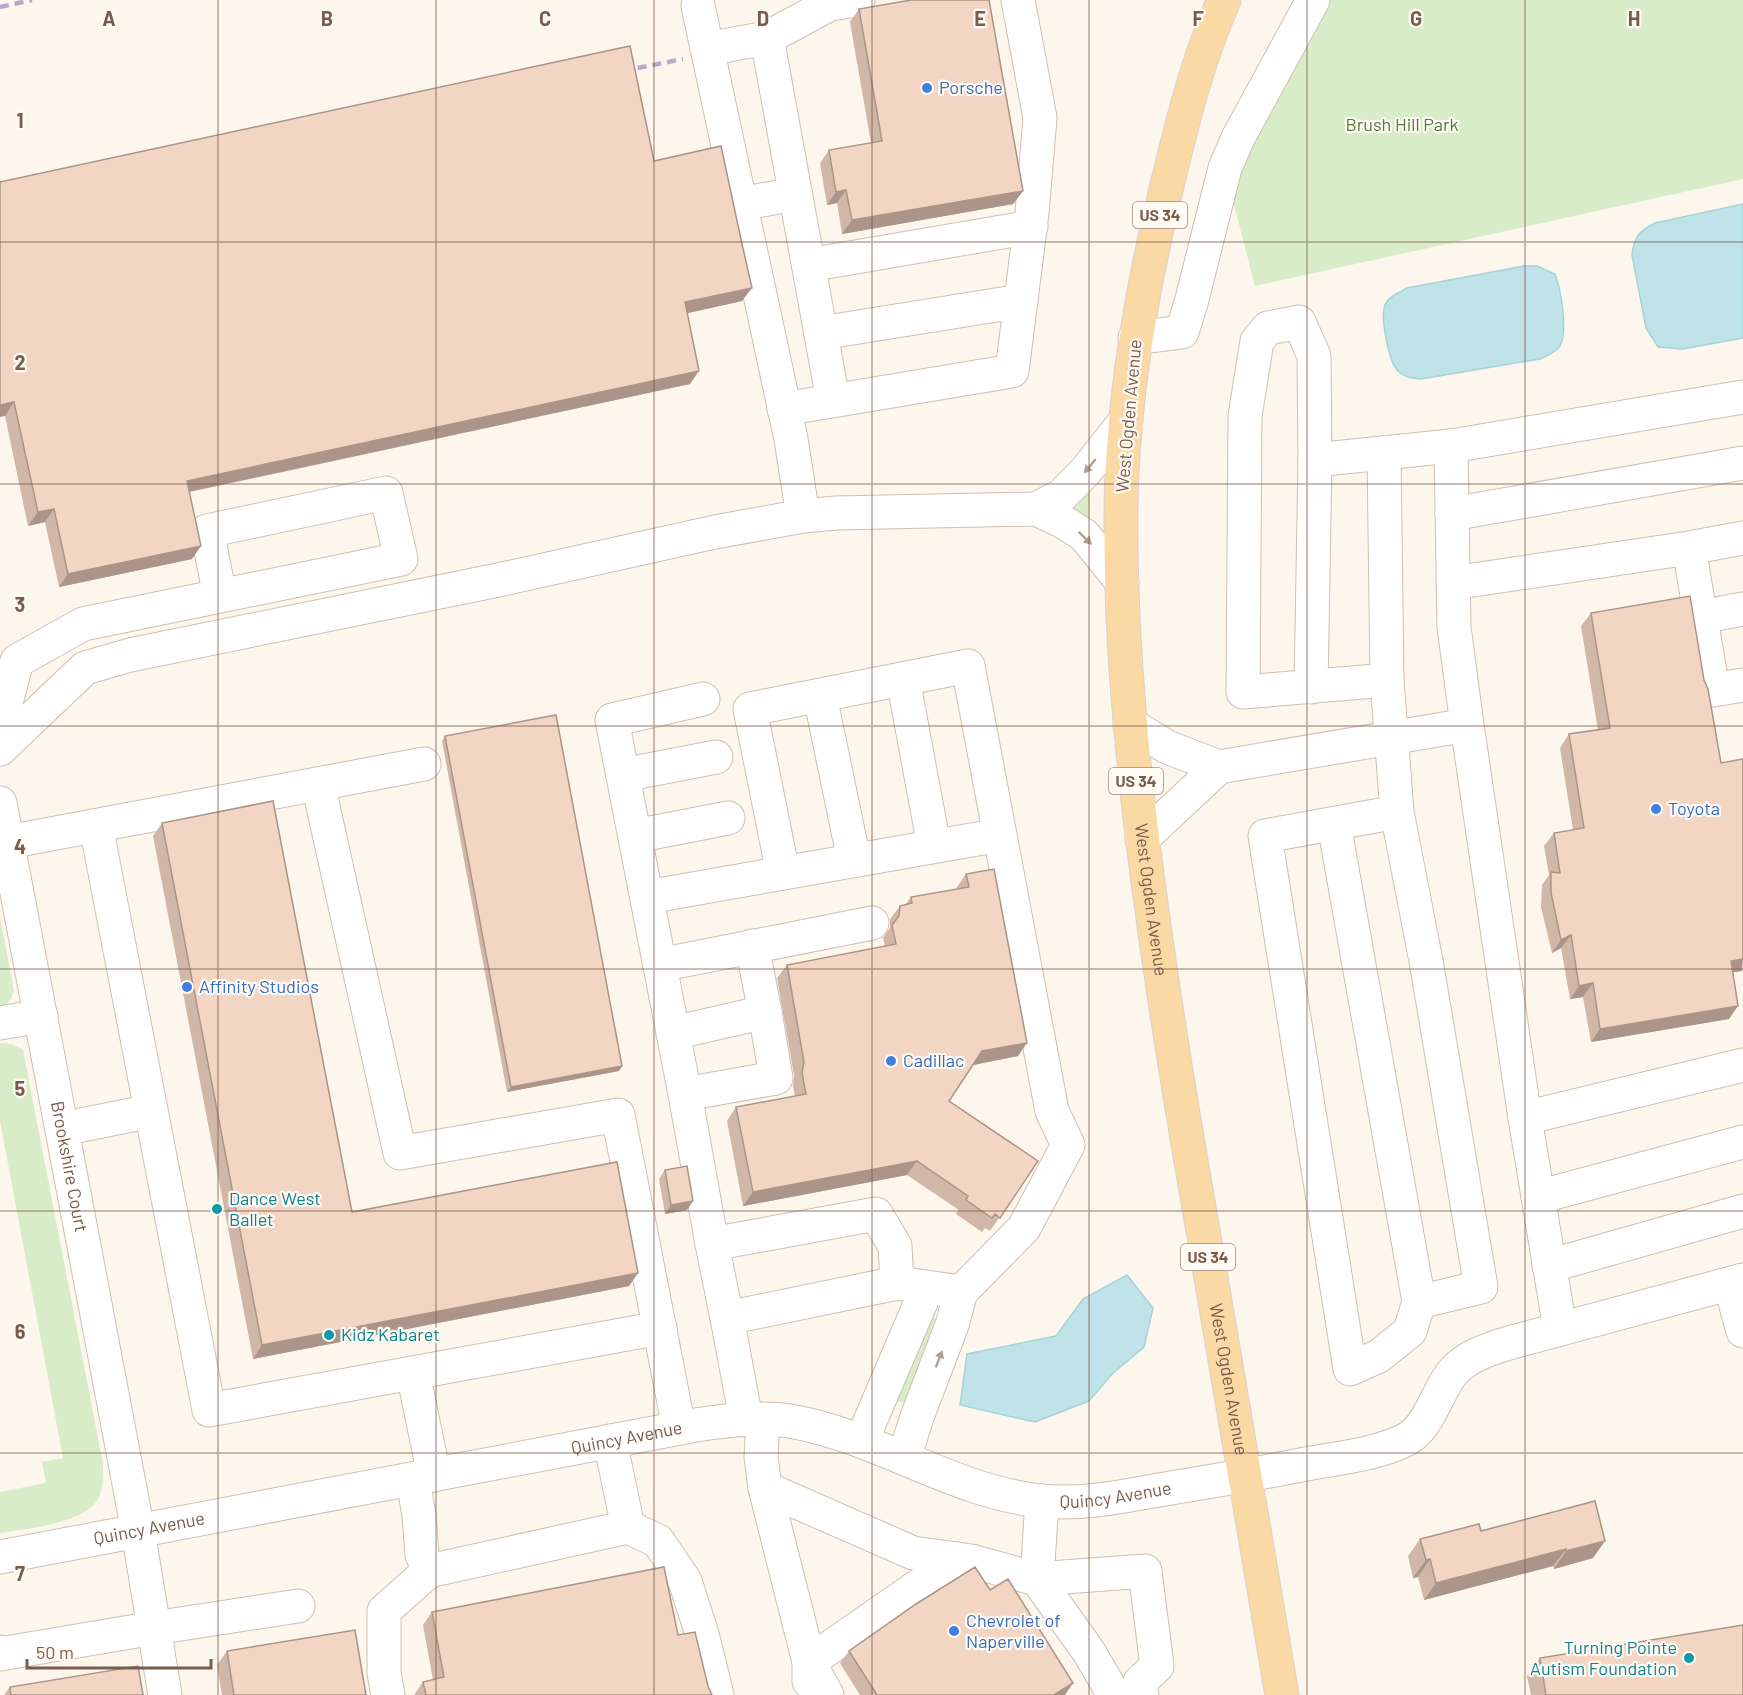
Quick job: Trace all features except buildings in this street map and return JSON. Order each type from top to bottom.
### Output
[{"type":"main road","name":"West Ogden Avenue","points":[[1224,0],[1203,54],[1186,109],[1152,244],[1135,338],[1122,474],[1124,655],[1142,839],[1170,1038],[1282,1695]]},
{"type":"street","points":[[707,49],[767,38],[830,4],[858,0]]},
{"type":"street","points":[[784,410],[1012,370],[1031,227],[1040,118],[1018,0]]},
{"type":"street","points":[[1135,338],[1182,332],[1225,168],[1238,138],[1313,0]]},
{"type":"street","points":[[698,6],[791,439],[803,516]]},
{"type":"street","points":[[767,38],[833,400]]},
{"type":"street","points":[[740,204],[795,194]]},
{"type":"street","points":[[809,265],[1031,227]]},
{"type":"street","points":[[821,333],[1021,301]]},
{"type":"street","points":[[1311,687],[1315,460],[1314,356],[1299,322],[1268,328],[1257,341],[1245,416],[1243,692],[1311,687],[1387,680]]},
{"type":"street","points":[[1315,460],[1451,446],[1743,397]]},
{"type":"street","points":[[1036,510],[1061,496],[1085,472],[1126,420]]},
{"type":"street","points":[[1451,446],[1454,627],[1525,1118],[1560,1329]]},
{"type":"street","points":[[1384,453],[1387,680],[1397,812],[1426,961],[1481,1287],[1419,1302]]},
{"type":"street","points":[[1452,514],[1743,463]]},
{"type":"street","points":[[0,725],[18,661],[83,624],[220,596],[401,559],[386,493],[207,531],[220,596]]},
{"type":"street","points":[[0,749],[85,668],[130,655],[504,579],[715,532],[803,516],[836,513],[1036,510],[1060,520],[1084,535],[1122,582]]},
{"type":"street","points":[[1453,583],[1743,538]]},
{"type":"street","points":[[1689,548],[1713,690],[1743,685]]},
{"type":"street","points":[[1700,617],[1743,609]]},
{"type":"street","points":[[783,873],[750,709],[968,666],[1052,1111],[1068,1145],[1024,1228],[961,1292],[952,1325],[904,1458]]},
{"type":"street","points":[[903,679],[934,846]]},
{"type":"street","points":[[820,696],[854,860]]},
{"type":"street","points":[[703,699],[612,720],[727,1318],[754,1420],[765,1488],[809,1662],[809,1695]]},
{"type":"street","points":[[1130,724],[1167,747],[1219,767],[1467,725]]},
{"type":"street","points":[[623,775],[716,757]]},
{"type":"street","points":[[4,841],[96,826],[424,764]]},
{"type":"street","points":[[1142,839],[1219,767]]},
{"type":"street","points":[[318,784],[400,1153],[618,1115],[679,1428]]},
{"type":"street","name":"Brookshire Court","points":[[0,803],[4,841],[41,1016],[138,1531],[165,1695]]},
{"type":"street","points":[[1334,824],[1419,1302],[1410,1331],[1379,1356],[1350,1369],[1265,837],[1397,812]]},
{"type":"street","points":[[635,836],[728,818]]},
{"type":"street","points":[[96,826],[209,1410],[660,1329]]},
{"type":"street","points":[[647,897],[1000,835]]},
{"type":"street","points":[[660,965],[872,923]]},
{"type":"street","points":[[685,1094],[776,1078],[752,946]]},
{"type":"street","points":[[673,1033],[765,1012]]},
{"type":"street","points":[[0,1023],[41,1016]]},
{"type":"street","points":[[1525,1118],[1743,1065]]},
{"type":"street","points":[[62,1129],[151,1111]]},
{"type":"street","points":[[1538,1197],[1743,1142]]},
{"type":"street","points":[[1549,1266],[1743,1211]]},
{"type":"street","points":[[712,1244],[876,1214],[895,1246],[912,1285],[862,1440]]},
{"type":"street","points":[[1736,1282],[1743,1331]]},
{"type":"street","name":"Quincy Avenue","points":[[0,1557],[724,1420],[794,1422],[862,1440],[976,1486],[1012,1496],[1042,1501],[1103,1500],[1246,1476],[1384,1449],[1409,1438],[1424,1421],[1452,1373],[1490,1348],[1736,1282]]},
{"type":"street","points":[[727,1318],[912,1285],[961,1292]]},
{"type":"street","points":[[413,1373],[423,1477],[419,1516],[422,1555],[429,1571]]},
{"type":"street","points":[[610,1441],[628,1527]]},
{"type":"street","points":[[765,1488],[913,1553],[971,1561],[1037,1579],[1145,1571],[1157,1666],[1140,1682],[1142,1695]]},
{"type":"street","points":[[1042,1501],[1037,1579],[1089,1652],[1114,1695]]},
{"type":"street","points":[[388,1695],[384,1673],[384,1611],[429,1571],[628,1527],[657,1541],[686,1581],[717,1695]]},
{"type":"street","points":[[809,1662],[957,1559]]},
{"type":"street","points":[[0,1652],[0,1654],[298,1606]]},
{"type":"street","points":[[809,1662],[827,1695]]},
{"type":"green space","name":"Brush Hill Park","points":[[1325,0],[1743,0],[1743,179],[1255,286],[1232,197],[1237,172]]},
{"type":"green space","points":[[1090,477],[1089,531],[1066,501]]},
{"type":"green space","points":[[0,917],[14,991],[5,1006],[0,1008]]},
{"type":"green space","points":[[0,1043],[12,1044],[23,1050],[103,1472],[99,1497],[82,1513],[40,1527],[0,1533],[0,1492],[46,1483],[42,1462],[63,1458],[0,1121]]},
{"type":"green space","points":[[934,1318],[937,1320],[905,1403],[897,1401],[897,1395],[928,1320]]},
{"type":"water","points":[[1743,204],[1743,338],[1683,349],[1658,347],[1646,328],[1632,255],[1636,239],[1641,232],[1655,223]]},
{"type":"water","points":[[1524,266],[1537,266],[1555,274],[1564,321],[1562,339],[1556,350],[1540,359],[1421,379],[1407,377],[1399,372],[1389,350],[1384,319],[1385,305],[1392,297],[1407,288]]},
{"type":"water","points":[[1127,1275],[1153,1308],[1144,1347],[1112,1374],[1089,1401],[1035,1422],[960,1405],[967,1354],[1056,1336],[1083,1299]]},
{"type":"railway","points":[[0,7],[32,0]]},
{"type":"railway","points":[[623,71],[683,59]]},
{"type":"place","name":"Porsche","points":[[927,88]]},
{"type":"place","name":"Toyota","points":[[1656,809]]},
{"type":"place","name":"Affinity Studios","points":[[187,987]]},
{"type":"place","name":"Cadillac","points":[[891,1061]]},
{"type":"place","name":"Dance West Ballet","points":[[217,1209]]},
{"type":"place","name":"Kidz Kabaret","points":[[329,1335]]},
{"type":"place","name":"Chevrolet of Naperville","points":[[954,1631]]},
{"type":"place","name":"Turning Pointe Autism Foundation","points":[[1689,1658]]}]
